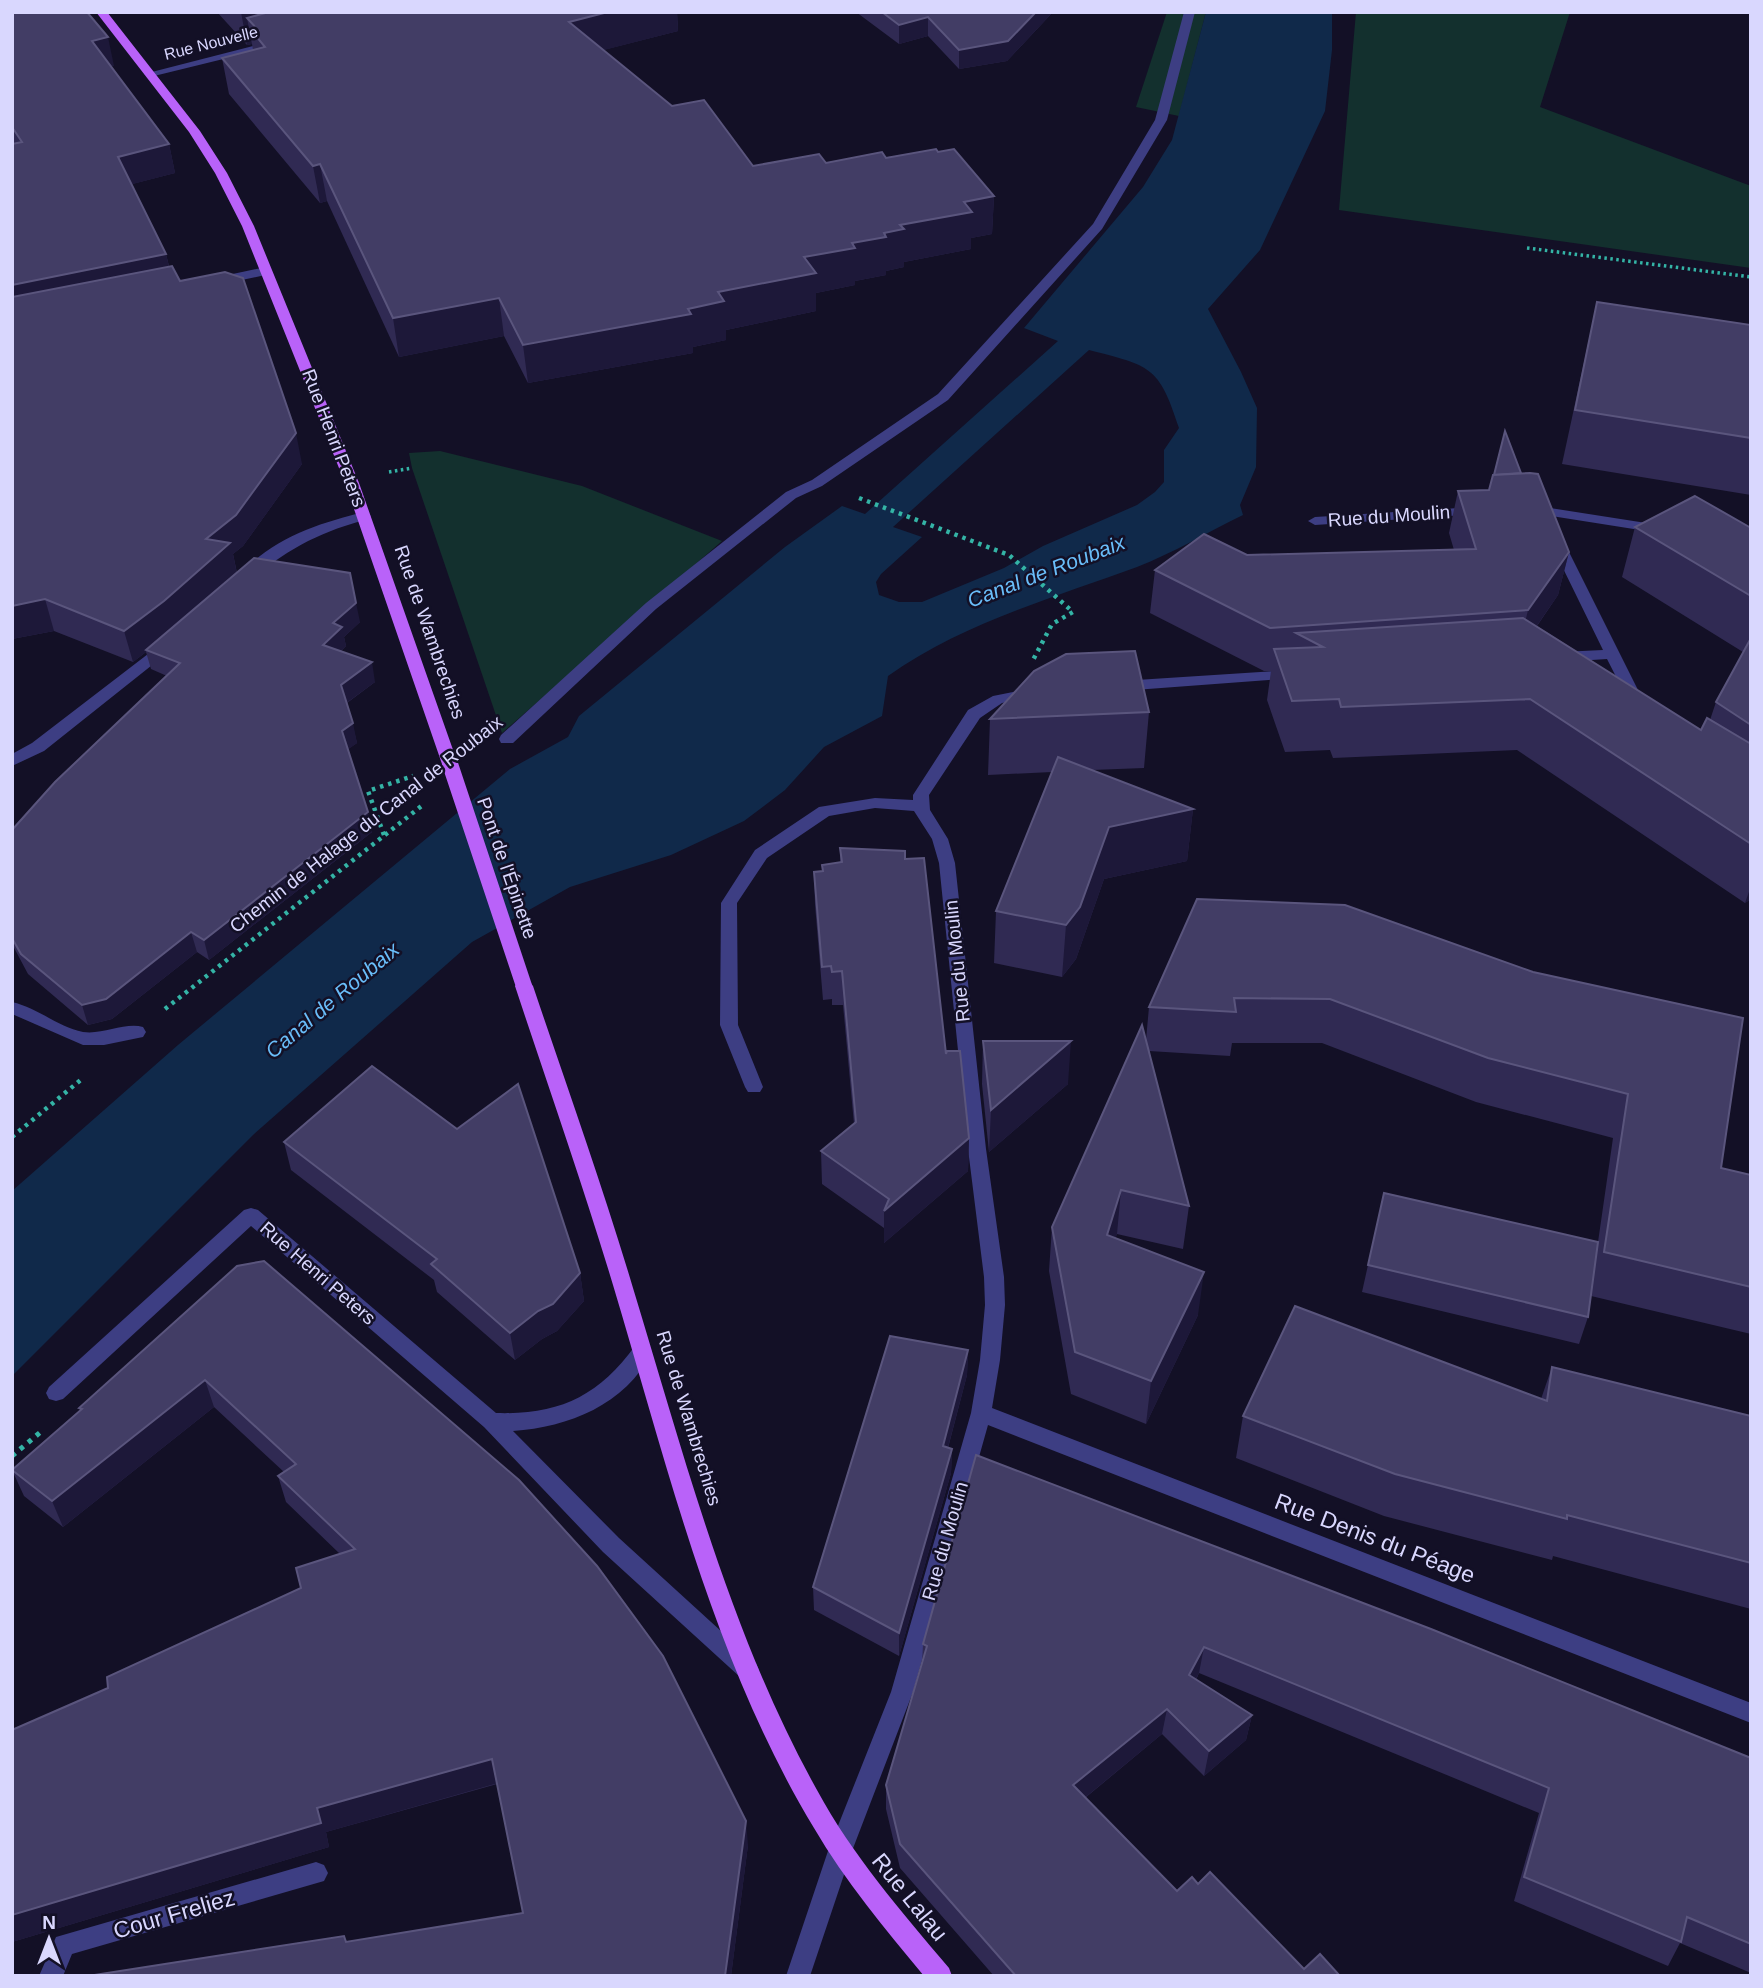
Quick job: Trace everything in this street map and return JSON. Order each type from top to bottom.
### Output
[{"type":"main road","points":[[101,12],[200,139],[222,176],[266,271]]},
{"type":"main road","name":"Rue Henri Peters","points":[[266,271],[323,402],[364,516]]},
{"type":"main road","name":"Rue de Wambrechies","points":[[364,516],[450,764]]},
{"type":"main road","name":"Pont de l'Épinette","points":[[450,764],[524,986]]},
{"type":"main road","name":"Rue de Wambrechies","points":[[524,986],[623,1284],[705,1552],[752,1674],[803,1786],[840,1851]]},
{"type":"main road","name":"Rue Lalau","points":[[840,1851],[940,1976]]},
{"type":"street","name":"Chemin de Halage du Canal de Roubaix","points":[[507,739],[651,606],[791,495],[817,483],[943,397],[1098,226],[1161,120],[1190,12]]},
{"type":"street","name":"Rue Nouvelle","points":[[150,75],[284,41]]},
{"type":"street","points":[[204,284],[266,271]]},
{"type":"street","name":"Rue du Moulin","points":[[1315,521],[1496,509]]},
{"type":"street","points":[[1521,509],[1559,512],[1669,531]]},
{"type":"street","name":"Rue Henri Peters","points":[[239,583],[295,538],[332,523],[364,516]]},
{"type":"street","points":[[1562,552],[1647,721]]},
{"type":"street","points":[[12,761],[38,747],[179,637]]},
{"type":"street","points":[[1547,658],[1614,654]]},
{"type":"street","points":[[1102,687],[1305,674]]},
{"type":"street","points":[[754,1087],[729,1024],[729,903],[761,854],[825,811],[875,803],[922,806],[921,795],[974,714],[985,705],[1014,695],[1048,691]]},
{"type":"street","name":"Rue du Moulin","points":[[798,1976],[840,1851],[902,1692],[981,1413],[993,1333],[994,1276],[976,1149],[947,863],[940,839],[922,806]]},
{"type":"street","points":[[12,1008],[25,1010],[80,1037],[98,1039],[137,1032]]},
{"type":"street","name":"Rue Henri Peters","points":[[56,1394],[251,1215],[491,1421],[611,1545],[752,1674]]},
{"type":"street","points":[[491,1421],[510,1423],[546,1418],[594,1402],[624,1378],[642,1352]]},
{"type":"street","name":"Rue Denis du Péage","points":[[981,1413],[1751,1713]]},
{"type":"street","name":"Cour Freliez","points":[[51,1976],[64,1945],[316,1873]]},
{"type":"path","points":[[1527,248],[1751,277]]},
{"type":"path","points":[[871,502],[1009,555],[1073,612],[1052,624],[1014,695]]},
{"type":"path","points":[[384,835],[368,791],[450,764]]},
{"type":"path","name":"Chemin de Halage du Canal de Roubaix","points":[[137,1032],[241,946],[425,803]]},
{"type":"path","points":[[12,1137],[85,1076]]},
{"type":"green space","points":[[1167,12],[1206,12],[1179,116],[1136,107]]},
{"type":"green space","points":[[1356,12],[1570,12],[1540,107],[1751,186],[1751,268],[1339,210]]},
{"type":"green space","points":[[440,451],[582,486],[722,541],[502,733],[409,453]]},
{"type":"water","name":"Canal de Roubaix","points":[[1206,12],[1332,12],[1332,50],[1325,111],[1260,250],[1208,309],[1257,408],[1256,467],[1240,505],[1243,515],[1137,567],[977,626],[917,657],[888,676],[882,716],[824,747],[785,790],[744,821],[671,855],[570,887],[472,942],[253,1135],[12,1376],[12,1191],[178,1045],[510,769],[568,737],[579,716],[785,547],[842,506],[865,514],[1058,341],[1024,328],[1143,187],[1172,140]],"holes":[[[1089,350],[1139,365],[1149,371],[1165,391],[1179,428],[1164,450],[1164,482],[1137,505],[1043,546],[1004,568],[922,602],[899,602],[879,595],[876,582],[881,574],[922,537],[893,527]]]},
{"type":"building","points":[[87,12],[108,37],[92,41],[169,144],[118,157],[166,254],[12,285],[12,144],[22,142],[12,127],[12,13]]},
{"type":"building","points":[[269,12],[608,12],[569,22],[672,106],[704,100],[753,166],[819,154],[826,163],[882,152],[886,158],[936,149],[938,152],[954,149],[994,196],[964,202],[972,212],[900,225],[904,229],[884,233],[886,237],[852,243],[855,248],[804,257],[816,273],[718,292],[724,301],[688,309],[691,314],[523,345],[499,298],[393,318],[320,164],[313,166],[222,58],[265,47],[252,31],[258,30],[247,18]]},
{"type":"building","points":[[882,12],[1036,12],[1008,41],[959,50],[928,17],[899,25]]},
{"type":"building","points":[[172,266],[180,281],[225,272],[243,278],[296,433],[236,515],[206,539],[230,543],[164,601],[124,631],[45,599],[12,606],[12,297]]},
{"type":"building","points":[[1597,302],[1751,325],[1751,438],[1575,410]]},
{"type":"building","points":[[1505,431],[1521,473],[1494,475]]},
{"type":"building","points":[[1538,474],[1569,552],[1528,610],[1270,628],[1155,570],[1204,534],[1247,555],[1476,549],[1458,491],[1489,490],[1493,475]]},
{"type":"building","points":[[1695,496],[1751,528],[1751,596],[1635,527]]},
{"type":"building","points":[[254,558],[350,573],[356,603],[333,623],[342,627],[323,645],[372,662],[341,685],[353,723],[342,731],[368,812],[204,940],[191,932],[106,999],[82,1005],[21,954],[12,938],[12,830],[55,782],[180,663],[146,650]]},
{"type":"building","points":[[1523,618],[1701,730],[1707,718],[1751,744],[1751,844],[1530,699],[1341,707],[1339,699],[1292,701],[1274,649],[1323,647],[1296,633]]},
{"type":"building","points":[[1751,638],[1751,725],[1716,702]]},
{"type":"building","points":[[1135,651],[1149,712],[990,719],[1034,671],[1066,654]]},
{"type":"building","points":[[1058,757],[1193,809],[1109,827],[1080,907],[1066,925],[996,911]]},
{"type":"building","points":[[840,848],[905,851],[905,859],[924,858],[946,1054],[947,1051],[960,1051],[969,1138],[884,1211],[889,1199],[821,1151],[856,1122],[842,971],[832,972],[831,966],[822,967],[814,872],[823,871],[822,865],[842,862]]},
{"type":"building","points":[[1197,899],[1345,905],[1533,972],[1743,1018],[1721,1168],[1751,1175],[1751,1287],[1604,1252],[1628,1094],[1488,1058],[1330,999],[1234,998],[1236,1012],[1149,1007]]},
{"type":"building","points":[[1142,1025],[1189,1206],[1121,1190],[1107,1235],[1204,1272],[1151,1381],[1075,1352],[1052,1227]]},
{"type":"building","points":[[983,1041],[1071,1041],[991,1110]]},
{"type":"building","points":[[372,1066],[457,1129],[518,1084],[580,1273],[553,1304],[538,1311],[510,1333],[431,1264],[437,1259],[284,1142]]},
{"type":"building","points":[[1384,1193],[1598,1242],[1588,1317],[1368,1265]]},
{"type":"building","points":[[264,1261],[519,1480],[597,1566],[663,1656],[746,1821],[725,1976],[88,1976],[344,1936],[346,1942],[523,1913],[492,1759],[317,1808],[321,1823],[12,1915],[12,1730],[108,1688],[107,1677],[301,1588],[296,1568],[355,1549],[278,1476],[296,1464],[205,1380],[52,1501],[12,1470],[237,1266]]},
{"type":"building","points":[[1295,1306],[1547,1401],[1552,1367],[1751,1416],[1751,1563],[1395,1474],[1243,1416]]},
{"type":"building","points":[[890,1336],[968,1350],[943,1446],[952,1449],[899,1633],[813,1587]]},
{"type":"building","points":[[976,1455],[1431,1629],[1751,1758],[1751,1944],[1687,1917],[1681,1942],[1524,1877],[1549,1788],[1204,1647],[1189,1675],[1252,1715],[1209,1751],[1167,1709],[1073,1785],[1177,1891],[1192,1877],[1198,1884],[1210,1872],[1304,1969],[1320,1954],[1340,1976],[1016,1976],[900,1844],[886,1785],[927,1646],[923,1644]]}]
